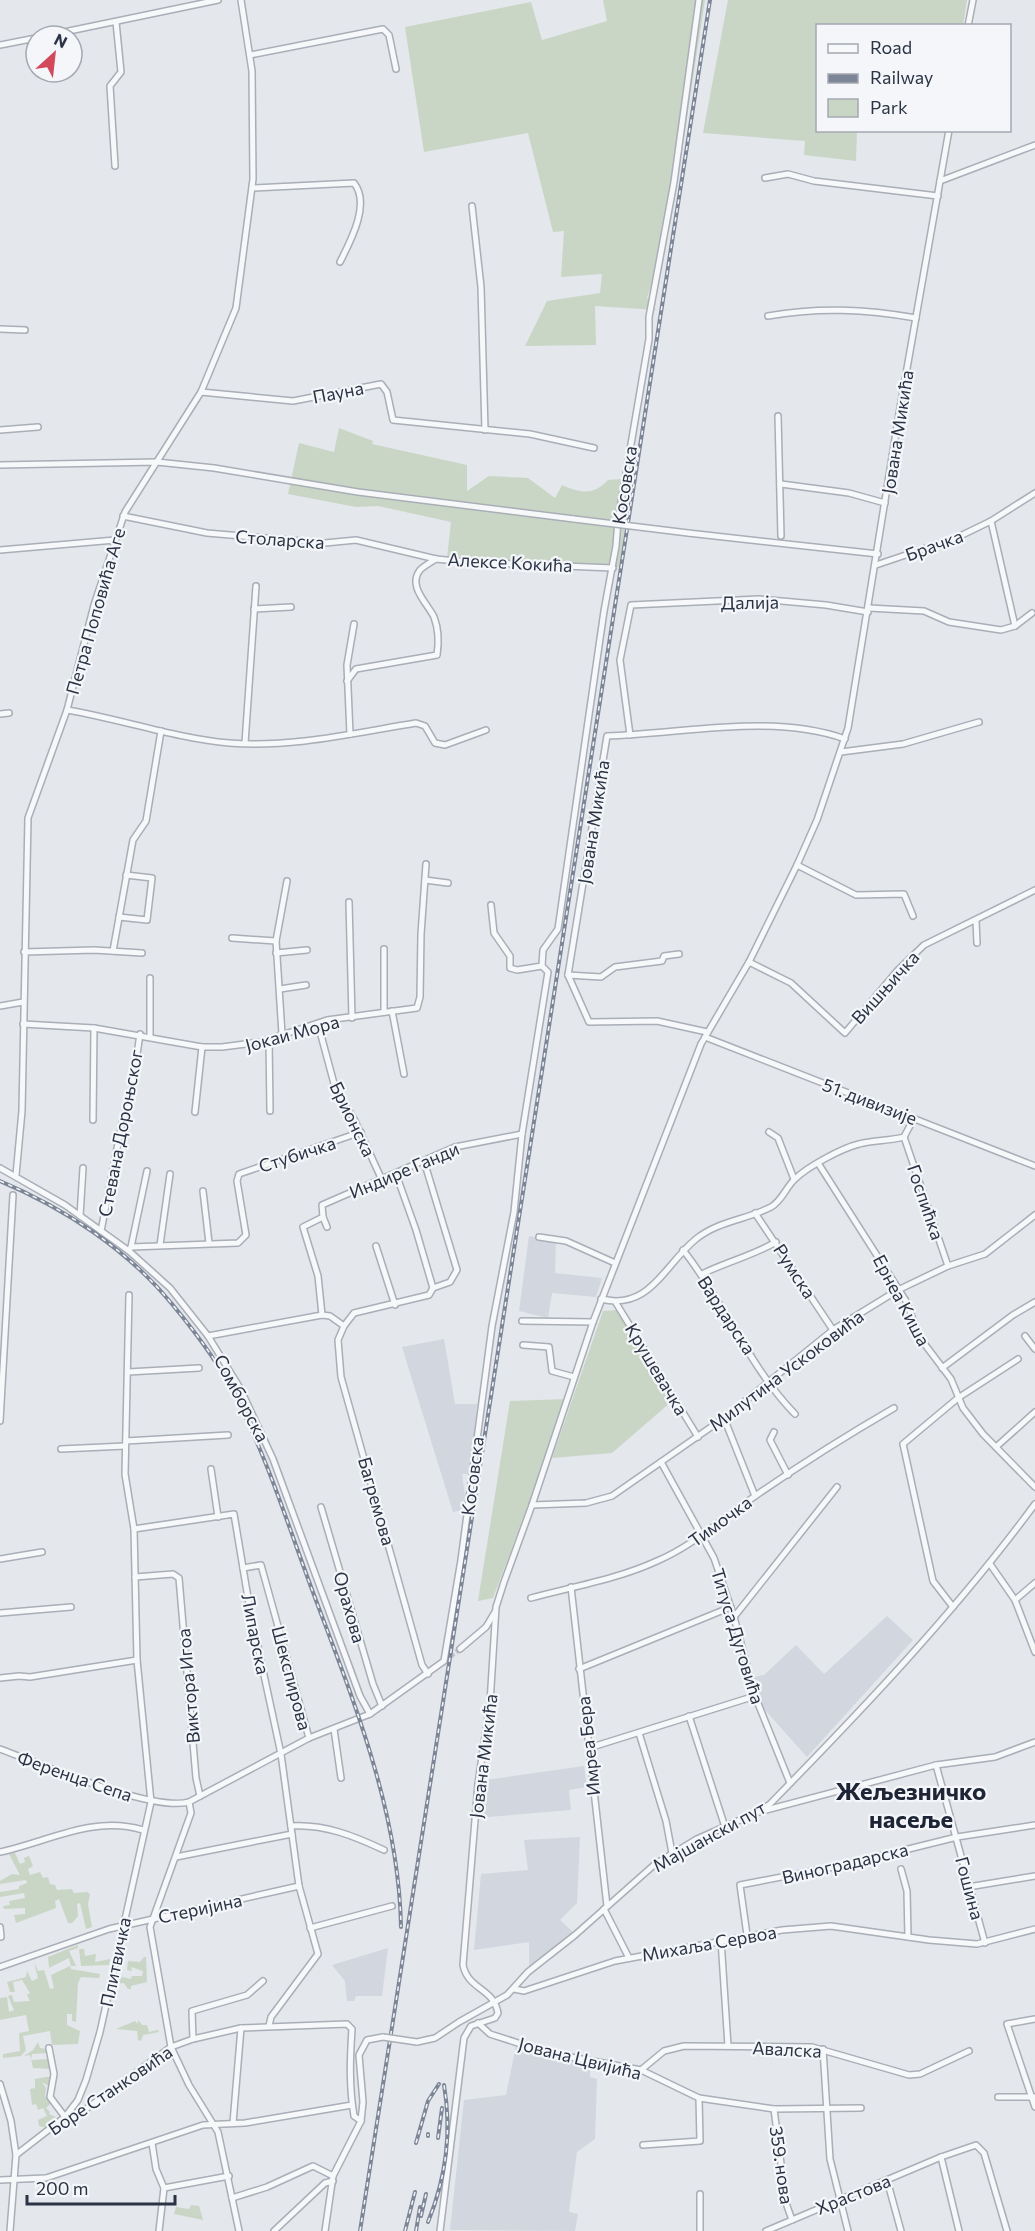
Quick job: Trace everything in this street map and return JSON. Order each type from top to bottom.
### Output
[{"type":"street","points":[[84,28],[218,0]]},
{"type":"street","name":"Петра Поповића Аге","points":[[16,1175],[22,1111],[28,818],[67,710],[86,634],[123,516],[201,392],[236,308],[252,188],[252,71],[241,0]]},
{"type":"street","name":"Косовска","points":[[151,1802],[170,1805],[189,1802],[200,1797],[309,1738],[370,1714],[444,1661],[464,1538],[492,1326],[514,1212],[522,1134],[548,972],[542,966],[543,950],[558,929],[561,896],[613,568],[618,520],[649,339],[649,316],[674,182],[699,0]]},
{"type":"street","points":[[968,24],[973,0]]},
{"type":"street","points":[[115,166],[110,86],[121,72],[116,22]]},
{"type":"street","points":[[250,55],[383,29],[389,35],[396,69]]},
{"type":"street","points":[[0,45],[24,40]]},
{"type":"street","name":"Јована Микића","points":[[496,2002],[493,1996],[468,1980],[463,1961],[478,1784],[490,1703],[497,1629],[496,1608],[601,1299],[706,1034],[749,962],[796,865],[817,820],[841,753],[878,554],[949,132]]},
{"type":"street","points":[[940,181],[1035,145]]},
{"type":"street","points":[[765,178],[788,174],[814,181],[938,196]]},
{"type":"street","points":[[252,188],[354,183],[358,191],[358,222],[340,262]]},
{"type":"street","points":[[472,206],[481,287],[485,430]]},
{"type":"street","points":[[768,316],[804,310],[837,309],[916,318]]},
{"type":"street","points":[[0,329],[25,330]]},
{"type":"street","name":"Пауна","points":[[201,392],[293,401],[381,384],[387,392],[393,420],[530,434],[594,448]]},
{"type":"street","points":[[778,416],[781,484],[778,489],[781,536]]},
{"type":"street","points":[[0,430],[38,427]]},
{"type":"street","points":[[0,465],[157,462],[214,468],[358,492],[878,554]]},
{"type":"street","points":[[781,484],[849,493],[885,503]]},
{"type":"street","name":"Брачка","points":[[876,565],[956,538],[991,521],[1035,493]]},
{"type":"street","name":"Столарска","points":[[123,516],[207,533],[325,543],[356,540],[436,559]]},
{"type":"street","points":[[991,521],[1015,626],[1032,613]]},
{"type":"street","points":[[0,550],[115,540]]},
{"type":"street","name":"Алексе Кокића","points":[[347,681],[356,669],[437,655],[439,640],[434,616],[420,597],[417,580],[420,570],[436,559],[613,568]]},
{"type":"street","points":[[244,743],[256,586]]},
{"type":"street","name":"Далија","points":[[630,735],[620,660],[631,605],[759,599],[868,610],[924,611],[949,622],[1001,630],[1015,626]]},
{"type":"street","points":[[254,609],[291,607]]},
{"type":"street","points":[[350,734],[347,681],[354,624]]},
{"type":"street","points":[[67,710],[208,740],[244,743],[299,742],[421,723],[435,743],[445,745],[486,730]]},
{"type":"street","points":[[0,714],[9,713]]},
{"type":"street","points":[[841,753],[903,744],[980,722]]},
{"type":"street","name":"Јована Микића","points":[[568,975],[607,736],[698,728],[764,727],[805,730],[845,739]]},
{"type":"street","points":[[113,951],[133,840],[146,821],[161,731]]},
{"type":"street","name":"Јокаи Мора","points":[[23,1024],[94,1028],[140,1034],[202,1047],[237,1047],[327,1020],[417,1008],[426,864]]},
{"type":"street","points":[[796,865],[856,895],[904,894],[913,916]]},
{"type":"street","points":[[119,917],[147,920],[152,878],[126,875]]},
{"type":"street","points":[[425,880],[448,883]]},
{"type":"street","points":[[282,1034],[276,940],[287,881]]},
{"type":"street","name":"Вишњичка","points":[[749,962],[791,983],[845,1033],[909,958],[924,945],[1035,891]]},
{"type":"street","points":[[348,902],[352,1018]]},
{"type":"street","points":[[491,906],[494,933],[510,956],[510,968],[517,970],[542,966]]},
{"type":"street","points":[[976,921],[976,943]]},
{"type":"street","points":[[232,938],[276,940]]},
{"type":"street","points":[[384,949],[384,1012]]},
{"type":"street","points":[[276,953],[307,950]]},
{"type":"street","points":[[24,952],[142,953]]},
{"type":"street","points":[[679,954],[664,956],[662,961],[615,967],[601,977],[568,975],[589,1022],[657,1021],[706,1034]]},
{"type":"street","name":"Стевана Дороњског","points":[[150,978],[150,1036]]},
{"type":"street","points":[[280,989],[306,985]]},
{"type":"street","points":[[0,1006],[23,1002]]},
{"type":"street","points":[[392,1011],[404,1074]]},
{"type":"street","name":"Брионска","points":[[318,1024],[336,1091],[361,1132],[382,1180]]},
{"type":"street","points":[[93,1120],[94,1028]]},
{"type":"street","name":"Стевана Дороњског","points":[[101,1231],[123,1118],[130,1101],[140,1034]]},
{"type":"street","name":"51. дивизије","points":[[706,1034],[1035,1166]]},
{"type":"street","points":[[269,1039],[270,1111]]},
{"type":"street","points":[[195,1112],[202,1047]]},
{"type":"street","points":[[601,1299],[616,1302],[631,1299],[650,1289],[683,1251],[707,1232],[777,1203],[794,1179],[818,1163],[860,1143],[904,1137],[914,1118]]},
{"type":"street","name":"Стубичка","points":[[130,1249],[160,1245],[238,1243],[246,1235],[237,1181],[239,1174],[361,1132]]},
{"type":"street","points":[[769,1132],[778,1138],[794,1179]]},
{"type":"street","name":"Индире Ганди","points":[[323,1217],[322,1205],[455,1147],[522,1134]]},
{"type":"street","name":"Госпићка","points":[[904,1137],[948,1266]]},
{"type":"street","points":[[208,1336],[322,1315],[330,1316],[344,1326],[354,1313],[429,1295],[433,1288],[450,1282],[457,1270],[424,1161]]},
{"type":"street","name":"Ернеа Киша","points":[[818,1163],[898,1290],[920,1338],[955,1386],[958,1398],[972,1421],[1035,1487]]},
{"type":"street","name":"Сомборска","points":[[0,1168],[16,1175],[130,1249],[170,1288],[208,1336],[240,1388],[273,1459],[360,1695],[370,1714]]},
{"type":"street","points":[[80,1216],[83,1168]]},
{"type":"street","points":[[130,1249],[147,1171]]},
{"type":"street","points":[[160,1245],[170,1174]]},
{"type":"street","points":[[396,1174],[433,1288]]},
{"type":"street","points":[[203,1191],[208,1243]]},
{"type":"street","points":[[0,1420],[13,1196]]},
{"type":"street","name":"Румска","points":[[755,1213],[833,1330]]},
{"type":"street","name":"Милутина Ускоковића","points":[[532,1505],[600,1502],[612,1496],[724,1418],[833,1330],[898,1290],[948,1266],[985,1254],[1035,1215]]},
{"type":"street","points":[[322,1315],[318,1276],[303,1227],[323,1217],[327,1227]]},
{"type":"street","points":[[538,1237],[566,1241],[615,1263]]},
{"type":"street","points":[[702,1274],[723,1264],[752,1256],[776,1242]]},
{"type":"street","points":[[376,1246],[395,1305]]},
{"type":"street","name":"Вардарска","points":[[683,1251],[702,1274],[769,1381],[795,1414]]},
{"type":"street","points":[[129,1295],[124,1474],[134,1529],[137,1660],[151,1802]]},
{"type":"street","name":"Крушевачка","points":[[616,1302],[698,1437]]},
{"type":"street","points":[[942,1368],[1013,1315],[1035,1302]]},
{"type":"street","points":[[522,1321],[593,1322]]},
{"type":"street","name":"Багремова","points":[[344,1326],[338,1340],[341,1377],[422,1665],[428,1674]]},
{"type":"street","points":[[1025,1336],[1035,1349]]},
{"type":"street","points":[[523,1345],[549,1347],[552,1371],[574,1377]]},
{"type":"street","points":[[954,1607],[933,1581],[903,1444],[958,1398],[1018,1359]]},
{"type":"street","points":[[128,1372],[199,1368]]},
{"type":"street","name":"Тимочка","points":[[531,1598],[644,1567],[704,1535],[755,1496],[835,1443],[894,1408]]},
{"type":"street","points":[[996,1447],[1035,1412]]},
{"type":"street","points":[[724,1418],[755,1496]]},
{"type":"street","points":[[774,1432],[770,1440],[788,1475]]},
{"type":"street","points":[[61,1449],[228,1435]]},
{"type":"street","name":"Титуса Дуговића","points":[[661,1462],[704,1535],[731,1607],[755,1696],[790,1783]]},
{"type":"street","points":[[134,1529],[218,1517],[211,1470]]},
{"type":"street","points":[[734,1617],[837,1487]]},
{"type":"street","name":"Мајшански пут","points":[[361,2121],[363,2102],[360,2051],[370,2039],[383,2037],[417,2042],[435,2038],[514,1989],[528,1972],[638,1878],[672,1853],[758,1812],[790,1783],[954,1607],[1035,1504]]},
{"type":"street","name":"Орахова","points":[[321,1507],[382,1706]]},
{"type":"street","name":"Липарска","points":[[218,1517],[234,1514],[281,1754],[299,1886],[318,1954],[271,2017],[269,2026]]},
{"type":"street","points":[[0,1559],[42,1552]]},
{"type":"street","points":[[990,1564],[1015,1600],[1034,1648]]},
{"type":"street","name":"Шекспирова","points":[[243,1568],[261,1565],[309,1738]]},
{"type":"street","name":"Виктора Игоа","points":[[135,1578],[178,1575],[196,1778],[200,1797]]},
{"type":"street","points":[[1015,1600],[1035,1583]]},
{"type":"street","name":"Имреа Бера","points":[[571,1587],[605,1907]]},
{"type":"street","points":[[0,1613],[71,1607]]},
{"type":"street","points":[[579,1669],[731,1607]]},
{"type":"street","points":[[460,1649],[486,1627],[496,1608]]},
{"type":"street","points":[[486,1627],[497,1629]]},
{"type":"street","points":[[0,1678],[30,1677],[137,1660]]},
{"type":"street","points":[[589,1748],[755,1696]]},
{"type":"street","points":[[689,1716],[724,1827]]},
{"type":"street","points":[[334,1729],[341,1778]]},
{"type":"street","points":[[639,1733],[666,1821],[672,1853]]},
{"type":"street","points":[[758,1812],[936,1764],[995,1757],[1035,1742]]},
{"type":"street","name":"Ференца Сепа","points":[[0,1749],[151,1802]]},
{"type":"street","name":"Гошина","points":[[936,1764],[985,1943]]},
{"type":"street","name":"Плитвичка","points":[[65,2117],[78,2100],[100,2032],[142,1830],[151,1802]]},
{"type":"street","points":[[189,1802],[191,1813],[151,1918],[154,1960],[171,2047],[189,2085],[214,2123],[222,2145],[239,2231]]},
{"type":"street","points":[[0,1852],[81,1828],[101,1825],[142,1830]]},
{"type":"street","name":"Виноградарска","points":[[747,1935],[740,1885],[844,1865],[957,1837],[1035,1825]]},
{"type":"street","points":[[291,1826],[331,1829],[351,1834],[384,1850]]},
{"type":"street","points":[[176,1857],[292,1834]]},
{"type":"street","points":[[901,1869],[908,1907],[908,1937]]},
{"type":"street","points":[[968,1887],[1035,1876]]},
{"type":"street","name":"Стеријина","points":[[0,1967],[151,1918],[299,1886]]},
{"type":"street","points":[[310,1928],[392,1906]]},
{"type":"street","points":[[605,1907],[629,1958]]},
{"type":"street","name":"Михаља Сервоа","points":[[514,1989],[524,1991],[629,1958],[747,1935],[831,1926],[966,1944],[985,1943],[1035,1929]]},
{"type":"street","points":[[0,1927],[1,1937]]},
{"type":"street","points":[[721,1940],[728,2046]]},
{"type":"street","points":[[193,2039],[192,2011],[247,1995],[263,1980]]},
{"type":"street","points":[[440,2231],[463,2043],[468,2030],[478,2023],[496,2017],[498,2011],[496,2002]]},
{"type":"street","points":[[1035,2019],[1006,2024],[1035,2107]]},
{"type":"street","name":"Јована Цвијића","points":[[478,2023],[490,2034],[549,2053],[641,2070],[699,2098],[774,2109],[861,2108]]},
{"type":"street","name":"Боре Станковића","points":[[16,2155],[65,2117],[75,2117],[171,2047],[193,2039],[241,2028],[352,2026],[349,2067],[352,2105]]},
{"type":"street","points":[[233,2123],[241,2028]]},
{"type":"street","name":"Авалска","points":[[641,2070],[664,2051],[674,2047],[796,2046],[823,2049],[909,2075],[920,2074],[969,2051]]},
{"type":"street","points":[[49,2048],[54,2074],[50,2097],[65,2117]]},
{"type":"street","points":[[823,2049],[830,2159],[838,2199],[848,2231]]},
{"type":"street","points":[[0,2084],[11,2121],[16,2155],[10,2231]]},
{"type":"street","points":[[998,2097],[1032,2097]]},
{"type":"street","points":[[643,2145],[700,2141],[699,2098]]},
{"type":"street","points":[[0,2180],[46,2178],[214,2123],[233,2123],[352,2105],[354,2116],[361,2121],[333,2179],[325,2231]]},
{"type":"street","name":"359. нова","points":[[774,2109],[786,2204],[792,2220]]},
{"type":"street","points":[[152,2143],[156,2169],[164,2188],[159,2231]]},
{"type":"street","name":"Храстова","points":[[766,2231],[838,2199],[970,2146],[981,2148],[1007,2231]]},
{"type":"street","points":[[941,2157],[959,2231]]},
{"type":"street","points":[[232,2198],[267,2187],[313,2166],[333,2179]]},
{"type":"street","points":[[164,2188],[229,2176]]},
{"type":"street","points":[[274,2231],[325,2183],[333,2179]]},
{"type":"street","points":[[887,2180],[901,2231]]},
{"type":"street","points":[[699,2194],[700,2231]]},
{"type":"shaded area","points":[[529,1236],[556,1241],[555,1273],[602,1278],[596,1297],[552,1293],[548,1318],[519,1311]]},
{"type":"shaded area","points":[[444,1339],[455,1404],[477,1404],[471,1474],[462,1474],[467,1509],[453,1512],[402,1347]]},
{"type":"shaded area","points":[[887,1616],[913,1640],[807,1757],[764,1709],[754,1677],[764,1675],[796,1645],[824,1674]]},
{"type":"shaded area","points":[[584,1766],[587,1787],[569,1790],[571,1810],[476,1818],[479,1781]]},
{"type":"shaded area","points":[[580,1837],[577,1903],[560,1920],[574,1933],[529,1969],[529,1942],[474,1950],[481,1874],[528,1870],[524,1840]]},
{"type":"shaded area","points":[[388,1948],[382,1996],[356,1996],[354,2001],[347,2001],[345,1981],[332,1965]]},
{"type":"shaded area","points":[[517,2041],[590,2057],[590,2077],[597,2079],[595,2139],[577,2152],[569,2212],[578,2214],[575,2231],[450,2230],[464,2100],[506,2095]]},
{"type":"green space","points":[[603,0],[705,0],[671,221],[647,298],[656,310],[595,306],[596,345],[525,346],[547,301],[600,293],[602,274],[561,277],[564,231],[553,232],[528,133],[424,152],[405,27],[531,2],[542,40],[607,21]]},
{"type":"green space","points":[[728,0],[967,0],[963,24],[816,24],[816,132],[857,132],[856,161],[804,155],[805,141],[703,133]]},
{"type":"green space","points":[[339,428],[373,441],[372,444],[467,465],[467,491],[489,476],[528,478],[555,498],[562,485],[575,490],[592,491],[608,480],[632,478],[619,567],[447,558],[451,522],[378,506],[356,507],[288,494],[299,443],[334,452]]},
{"type":"green space","points":[[617,1310],[671,1402],[612,1453],[552,1458],[603,1311]]},
{"type":"green space","points":[[568,1399],[493,1598],[478,1601],[510,1401]]},
{"type":"green space","points":[[15,1853],[20,1864],[25,1862],[24,1858],[29,1856],[33,1866],[28,1869],[30,1875],[40,1872],[43,1878],[48,1877],[50,1884],[55,1885],[57,1890],[72,1889],[74,1893],[87,1892],[90,1894],[88,1904],[92,1927],[86,1929],[80,1903],[77,1904],[78,1916],[72,1923],[68,1923],[59,1899],[55,1901],[56,1908],[16,1923],[14,1915],[25,1914],[25,1908],[4,1909],[3,1906],[10,1905],[9,1901],[25,1898],[24,1893],[0,1897],[0,1892],[19,1889],[19,1886],[27,1883],[26,1880],[0,1884],[0,1881],[12,1874],[20,1875],[9,1854]]},
{"type":"green space","points":[[78,1945],[78,1948],[69,1951],[76,1966],[71,1966],[69,1958],[49,1968],[48,1957]]},
{"type":"green space","points":[[79,1949],[84,1949],[85,1956],[96,1954],[95,1962],[110,1959],[109,1965],[81,1966]]},
{"type":"green space","points":[[146,1957],[147,1982],[131,1986],[131,1989],[128,1989],[124,1983],[115,1984],[118,1976],[131,1979],[132,1976],[142,1976],[143,1971],[131,1967],[132,1971],[127,1970],[128,1961],[140,1962]]},
{"type":"green space","points":[[34,1962],[38,1971],[44,1970],[50,1989],[54,1988],[51,1975],[70,1966],[71,1969],[100,1974],[99,1978],[81,1977],[78,1983],[76,2022],[72,2021],[72,2014],[67,2014],[67,2025],[80,2031],[78,2044],[52,2045],[50,2031],[23,2036],[26,2050],[21,2056],[3,2058],[3,2054],[20,2051],[19,2033],[29,2031],[26,2015],[0,2020],[0,1998],[7,1997],[9,2012],[14,2010],[8,1996],[12,1995],[14,2002],[30,2001],[27,1995],[30,1993],[22,1980],[13,1982],[15,1992],[10,1992],[7,1982],[26,1977],[27,1971],[32,1981],[38,1978]]},
{"type":"green space","points":[[138,2020],[142,2025],[147,2025],[149,2032],[158,2030],[159,2032],[143,2035],[141,2041],[138,2040],[137,2031],[116,2029],[135,2021],[138,2024]]},
{"type":"green space","points":[[38,2042],[40,2048],[47,2049],[49,2053],[32,2054],[31,2060],[30,2055],[24,2056],[33,2050]]},
{"type":"green space","points":[[50,2059],[52,2069],[33,2068],[31,2060]]},
{"type":"green space","points":[[53,2077],[50,2087],[42,2082],[46,2088],[45,2096],[51,2103],[46,2108],[49,2114],[56,2117],[52,2120],[55,2123],[48,2128],[39,2126],[38,2120],[47,2116],[43,2108],[38,2110],[36,2104],[32,2105],[30,2089],[35,2088],[35,2079]]},
{"type":"green space","points":[[191,2205],[199,2206],[203,2220],[174,2214],[176,2207],[189,2209]]},
{"type":"tunnel","points":[[444,1661],[460,1649]]},
{"type":"railway","points":[[360,2231],[710,0]]},
{"type":"railway","points":[[0,1181],[71,1217],[135,1265],[190,1327],[231,1388],[269,1473],[372,1758],[392,1842],[401,1927]]},
{"type":"railway","points":[[416,2143],[428,2101],[439,2084]]},
{"type":"railway","points":[[428,2222],[439,2189],[446,2155],[447,2120],[444,2085]]},
{"type":"railway","points":[[438,2138],[442,2108]]},
{"type":"railway","points":[[405,2231],[415,2192]]},
{"type":"railway","points":[[421,2216],[426,2194]]},
{"type":"railway","points":[[416,2231],[420,2207]]},
{"type":"district","name":"Жељезничко насеље","points":[[911,1804]]}]
